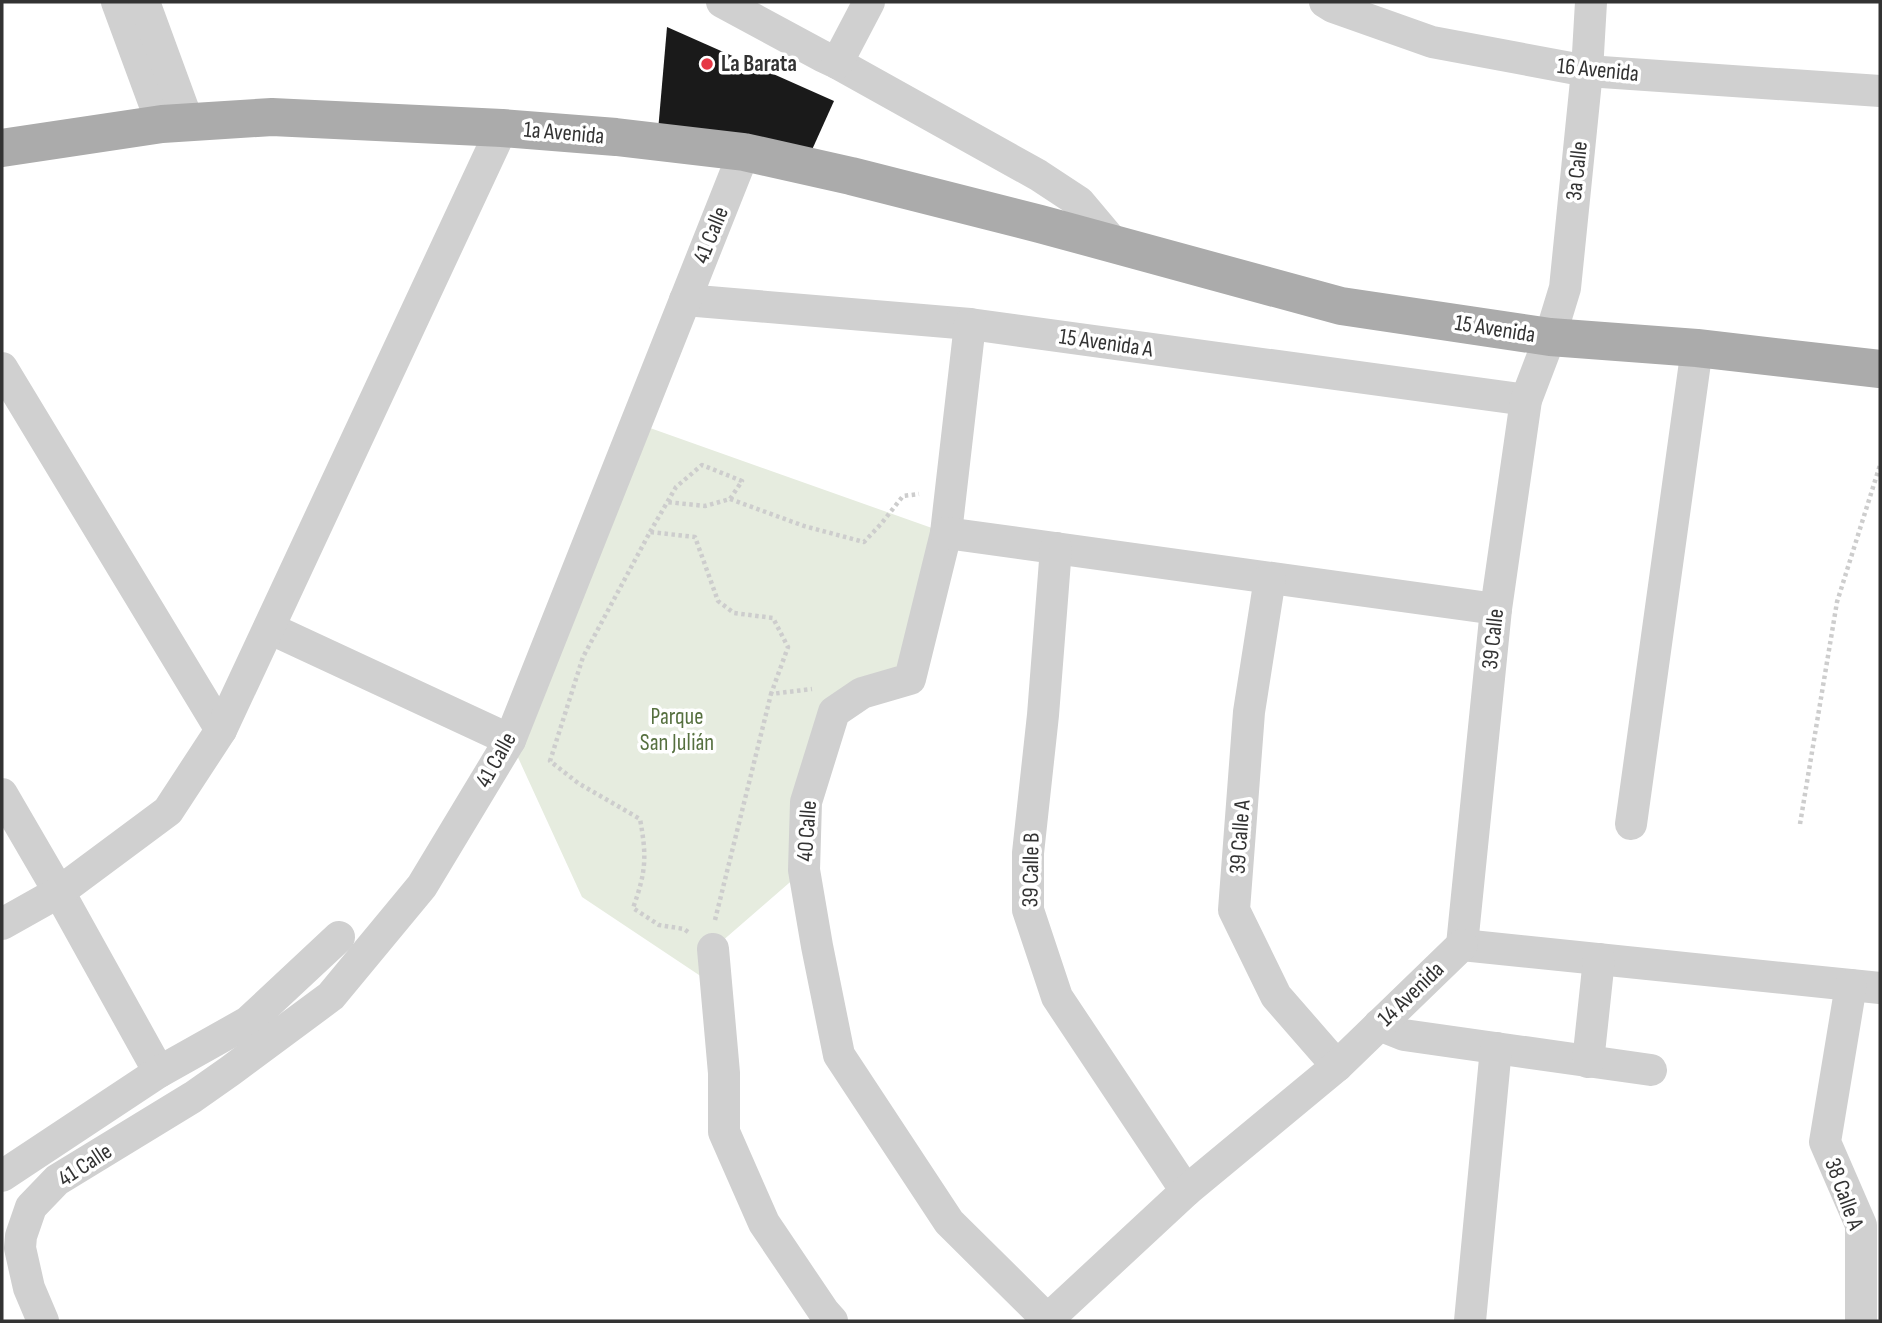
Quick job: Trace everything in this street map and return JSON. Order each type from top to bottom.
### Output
[{"type":"main road","name":"1a Avenida","points":[[2,148],[175,123],[272,117],[502,128],[616,137],[744,152],[851,176],[1116,246]]},
{"type":"main road","name":"15 Avenida","points":[[1116,246],[1341,306],[1550,337],[1697,348],[1880,369]]},
{"type":"street","points":[[117,2],[175,123]]},
{"type":"street","points":[[144,2],[175,123]]},
{"type":"street","points":[[722,2],[1038,175],[1079,202],[1116,246]]},
{"type":"street","points":[[830,59],[850,2]]},
{"type":"street","points":[[830,59],[869,2]]},
{"type":"street","name":"16 Avenida","points":[[1325,2],[1432,42],[1587,71],[1880,91]]},
{"type":"street","name":"3a Calle","points":[[1550,337],[1565,288],[1587,71],[1591,2]]},
{"type":"street","points":[[2,924],[59,892],[168,811],[221,730],[502,128]]},
{"type":"street","name":"41 Calle","points":[[43,1321],[29,1288],[20,1248],[21,1236],[31,1208],[57,1180],[193,1097],[331,996],[422,886],[510,740],[744,152]]},
{"type":"street","name":"15 Avenida A","points":[[685,300],[970,324],[1526,400]]},
{"type":"street","name":"40 Calle","points":[[970,324],[946,533],[910,679],[862,693],[834,712],[806,802],[804,870],[839,1055],[949,1222],[1048,1321]]},
{"type":"street","name":"39 Calle","points":[[1462,945],[1496,609],[1526,400],[1550,337]]},
{"type":"street","points":[[1631,824],[1697,348]]},
{"type":"street","points":[[2,368],[221,730]]},
{"type":"street","points":[[946,533],[1496,609]]},
{"type":"street","name":"39 Calle B","points":[[1056,548],[1043,715],[1028,853],[1028,910],[1057,998],[1186,1191]]},
{"type":"street","name":"39 Calle A","points":[[1270,578],[1249,712],[1234,910],[1276,996],[1337,1066]]},
{"type":"street","points":[[269,628],[510,740]]},
{"type":"street","points":[[2,794],[159,1072]]},
{"type":"street","points":[[2,1176],[159,1072],[247,1022],[339,937]]},
{"type":"street","name":"14 Avenida","points":[[1048,1321],[1186,1191],[1337,1066],[1462,945],[1866,987]]},
{"type":"street","points":[[713,949],[724,1073],[724,1132],[764,1223],[832,1321]]},
{"type":"street","points":[[1588,1062],[1599,959]]},
{"type":"street","name":"38 Calle A","points":[[1861,1321],[1861,1225],[1825,1142],[1866,987]]},
{"type":"street","points":[[1379,1025],[1404,1035],[1651,1070]]},
{"type":"street","points":[[1470,1321],[1496,1048]]},
{"type":"path","points":[[713,949],[684,929],[659,925],[633,908],[643,878],[645,846],[640,820],[578,783],[550,761],[583,657],[676,487],[702,465],[742,481],[730,499]]},
{"type":"path","points":[[1800,824],[1837,602],[1880,465]]},
{"type":"path","points":[[667,502],[705,506],[730,499],[804,526],[864,541],[903,496],[951,488]]},
{"type":"path","points":[[650,532],[695,537],[718,601],[734,613],[773,618],[788,647],[771,694],[711,935],[713,949]]},
{"type":"path","points":[[771,694],[811,690],[821,684]]},
{"type":"green space","name":"Parque San Julián","points":[[636,423],[946,533],[910,679],[834,712],[804,870],[713,949],[705,979],[582,897],[510,740]]},
{"type":"building","name":"La Barata","points":[[667,27],[834,101],[811,152],[658,131]]},
{"type":"place","name":"La Barata","points":[[707,64]]}]
